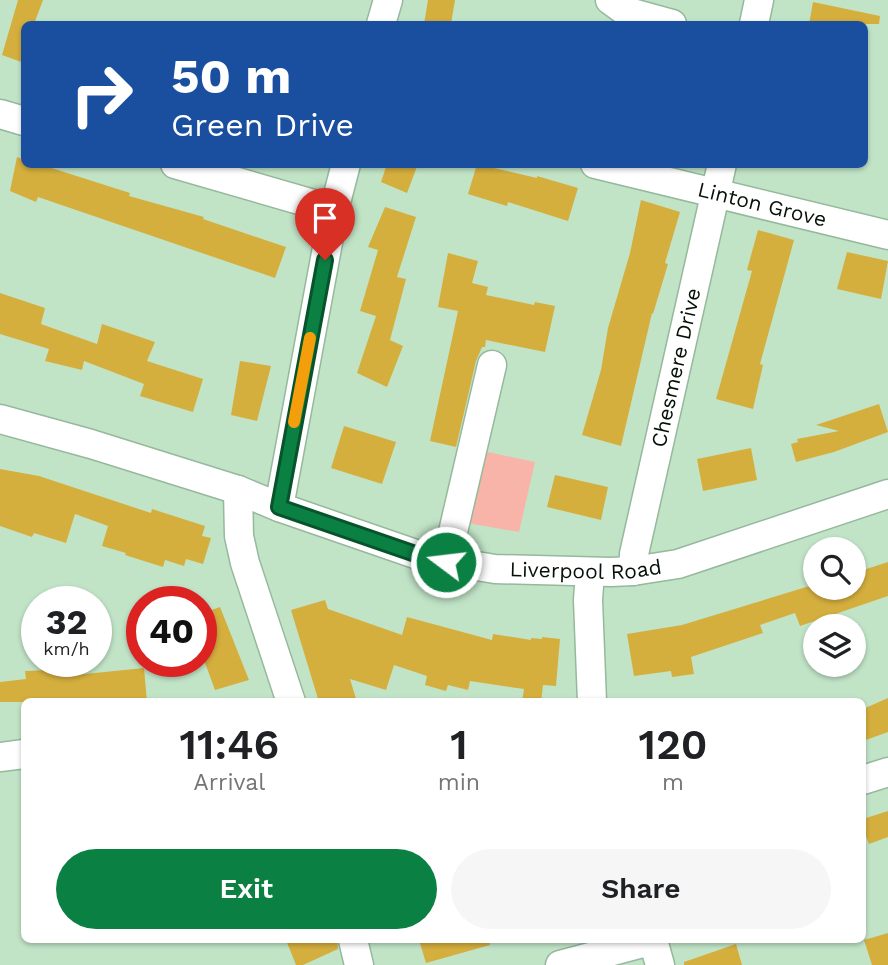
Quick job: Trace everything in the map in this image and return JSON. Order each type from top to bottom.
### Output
[{"type":"street","points":[[382,21],[388,0]]},
{"type":"street","points":[[610,0],[625,11],[661,21]]},
{"type":"street","points":[[755,21],[760,0]]},
{"type":"street","points":[[0,114],[21,120]]},
{"type":"street","points":[[190,168],[334,210]]},
{"type":"street","points":[[279,507],[334,210],[345,168]]},
{"type":"street","name":"Linton Grove","points":[[612,168],[888,235]]},
{"type":"street","name":"Chesmere Drive","points":[[633,571],[634,554],[721,168]]},
{"type":"street","points":[[446,562],[492,365]]},
{"type":"street","name":"Liverpool Road","points":[[0,419],[238,490],[279,507],[427,558],[495,569],[590,572],[633,571],[678,565],[888,494]]},
{"type":"street","points":[[238,490],[239,536],[245,563],[290,698]]},
{"type":"street","points":[[590,572],[588,600],[592,698]]},
{"type":"street","points":[[0,757],[21,754]]},
{"type":"street","points":[[866,779],[888,772]]},
{"type":"street","points":[[354,943],[359,965]]},
{"type":"street","points":[[560,965],[642,943]]},
{"type":"street","points":[[654,943],[660,965]]},
{"type":"shaded area","points":[[483,451],[535,462],[519,532],[467,523]]},
{"type":"building","points":[[18,0],[43,0],[35,21],[21,21],[21,62],[2,55]]},
{"type":"building","points":[[428,0],[455,0],[452,21],[424,21]]},
{"type":"building","points":[[813,2],[880,16],[879,24],[868,24],[868,21],[810,21]]},
{"type":"building","points":[[17,157],[21,159],[21,168],[52,168],[130,193],[129,196],[204,217],[203,219],[286,247],[275,278],[38,197],[36,202],[10,191]]},
{"type":"building","points":[[386,168],[416,168],[407,193],[381,182]]},
{"type":"building","points":[[476,168],[494,168],[537,176],[578,188],[568,221],[508,202],[507,206],[468,194]]},
{"type":"building","points":[[641,200],[680,212],[665,263],[668,264],[652,313],[621,446],[582,435],[601,370],[608,328],[630,253]]},
{"type":"building","points":[[385,207],[416,217],[397,277],[406,279],[390,340],[403,346],[387,387],[357,373],[376,316],[360,311],[378,250],[368,247]]},
{"type":"building","points":[[758,230],[794,240],[760,364],[763,365],[753,409],[716,399],[752,271],[747,270]]},
{"type":"building","points":[[847,252],[888,261],[881,299],[837,289]]},
{"type":"building","points":[[448,253],[478,261],[472,283],[488,287],[486,295],[534,305],[535,302],[555,306],[545,352],[486,340],[485,347],[482,347],[476,361],[456,447],[430,441],[458,311],[438,307]]},
{"type":"building","points":[[0,293],[45,308],[41,324],[97,344],[102,324],[155,342],[147,361],[203,379],[193,412],[140,396],[144,384],[84,361],[82,370],[45,361],[49,349],[0,334]]},
{"type":"building","points":[[240,361],[271,366],[257,421],[231,415]]},
{"type":"building","points":[[879,404],[888,432],[834,452],[796,462],[791,444],[798,442],[797,439],[839,431],[816,425]]},
{"type":"building","points":[[344,426],[396,442],[382,484],[331,468]]},
{"type":"building","points":[[751,448],[757,480],[703,491],[697,459]]},
{"type":"building","points":[[0,469],[39,476],[151,513],[152,509],[205,526],[202,536],[211,538],[203,564],[186,559],[184,566],[165,560],[163,567],[125,555],[126,553],[102,546],[108,526],[75,514],[66,543],[34,533],[32,537],[0,526]]},
{"type":"building","points":[[555,475],[608,487],[601,520],[547,507]]},
{"type":"building","points":[[888,562],[888,596],[835,614],[803,614],[803,625],[800,626],[795,613],[760,625],[763,633],[691,657],[694,674],[672,677],[671,671],[634,676],[627,634],[682,625],[803,588],[803,600],[866,600],[866,569]]},
{"type":"building","points":[[325,600],[328,609],[402,635],[407,617],[492,640],[493,634],[531,640],[542,637],[560,639],[556,686],[543,685],[541,698],[523,698],[524,689],[470,681],[468,690],[448,685],[446,691],[425,685],[427,676],[394,665],[386,690],[350,679],[356,698],[318,698],[291,610]]},
{"type":"building","points":[[220,607],[249,680],[215,690],[210,677],[217,677],[217,608]]},
{"type":"building","points":[[126,670],[126,677],[145,677],[147,698],[21,698],[21,702],[0,702],[0,682],[112,677],[112,671]]},
{"type":"building","points":[[888,698],[888,732],[866,740],[866,708]]},
{"type":"building","points":[[888,811],[888,837],[869,844],[866,836],[866,818]]},
{"type":"building","points":[[888,933],[888,965],[872,965],[866,939]]},
{"type":"building","points":[[287,943],[337,943],[338,949],[303,965],[296,965]]},
{"type":"building","points":[[420,943],[490,943],[490,945],[426,963]]},
{"type":"building","points":[[736,944],[742,965],[684,965],[684,962]]},
{"type":"slow traffic","points":[[294,422],[310,338]]},
{"type":"route","points":[[325,260],[279,507],[427,558],[446,562]]}]
